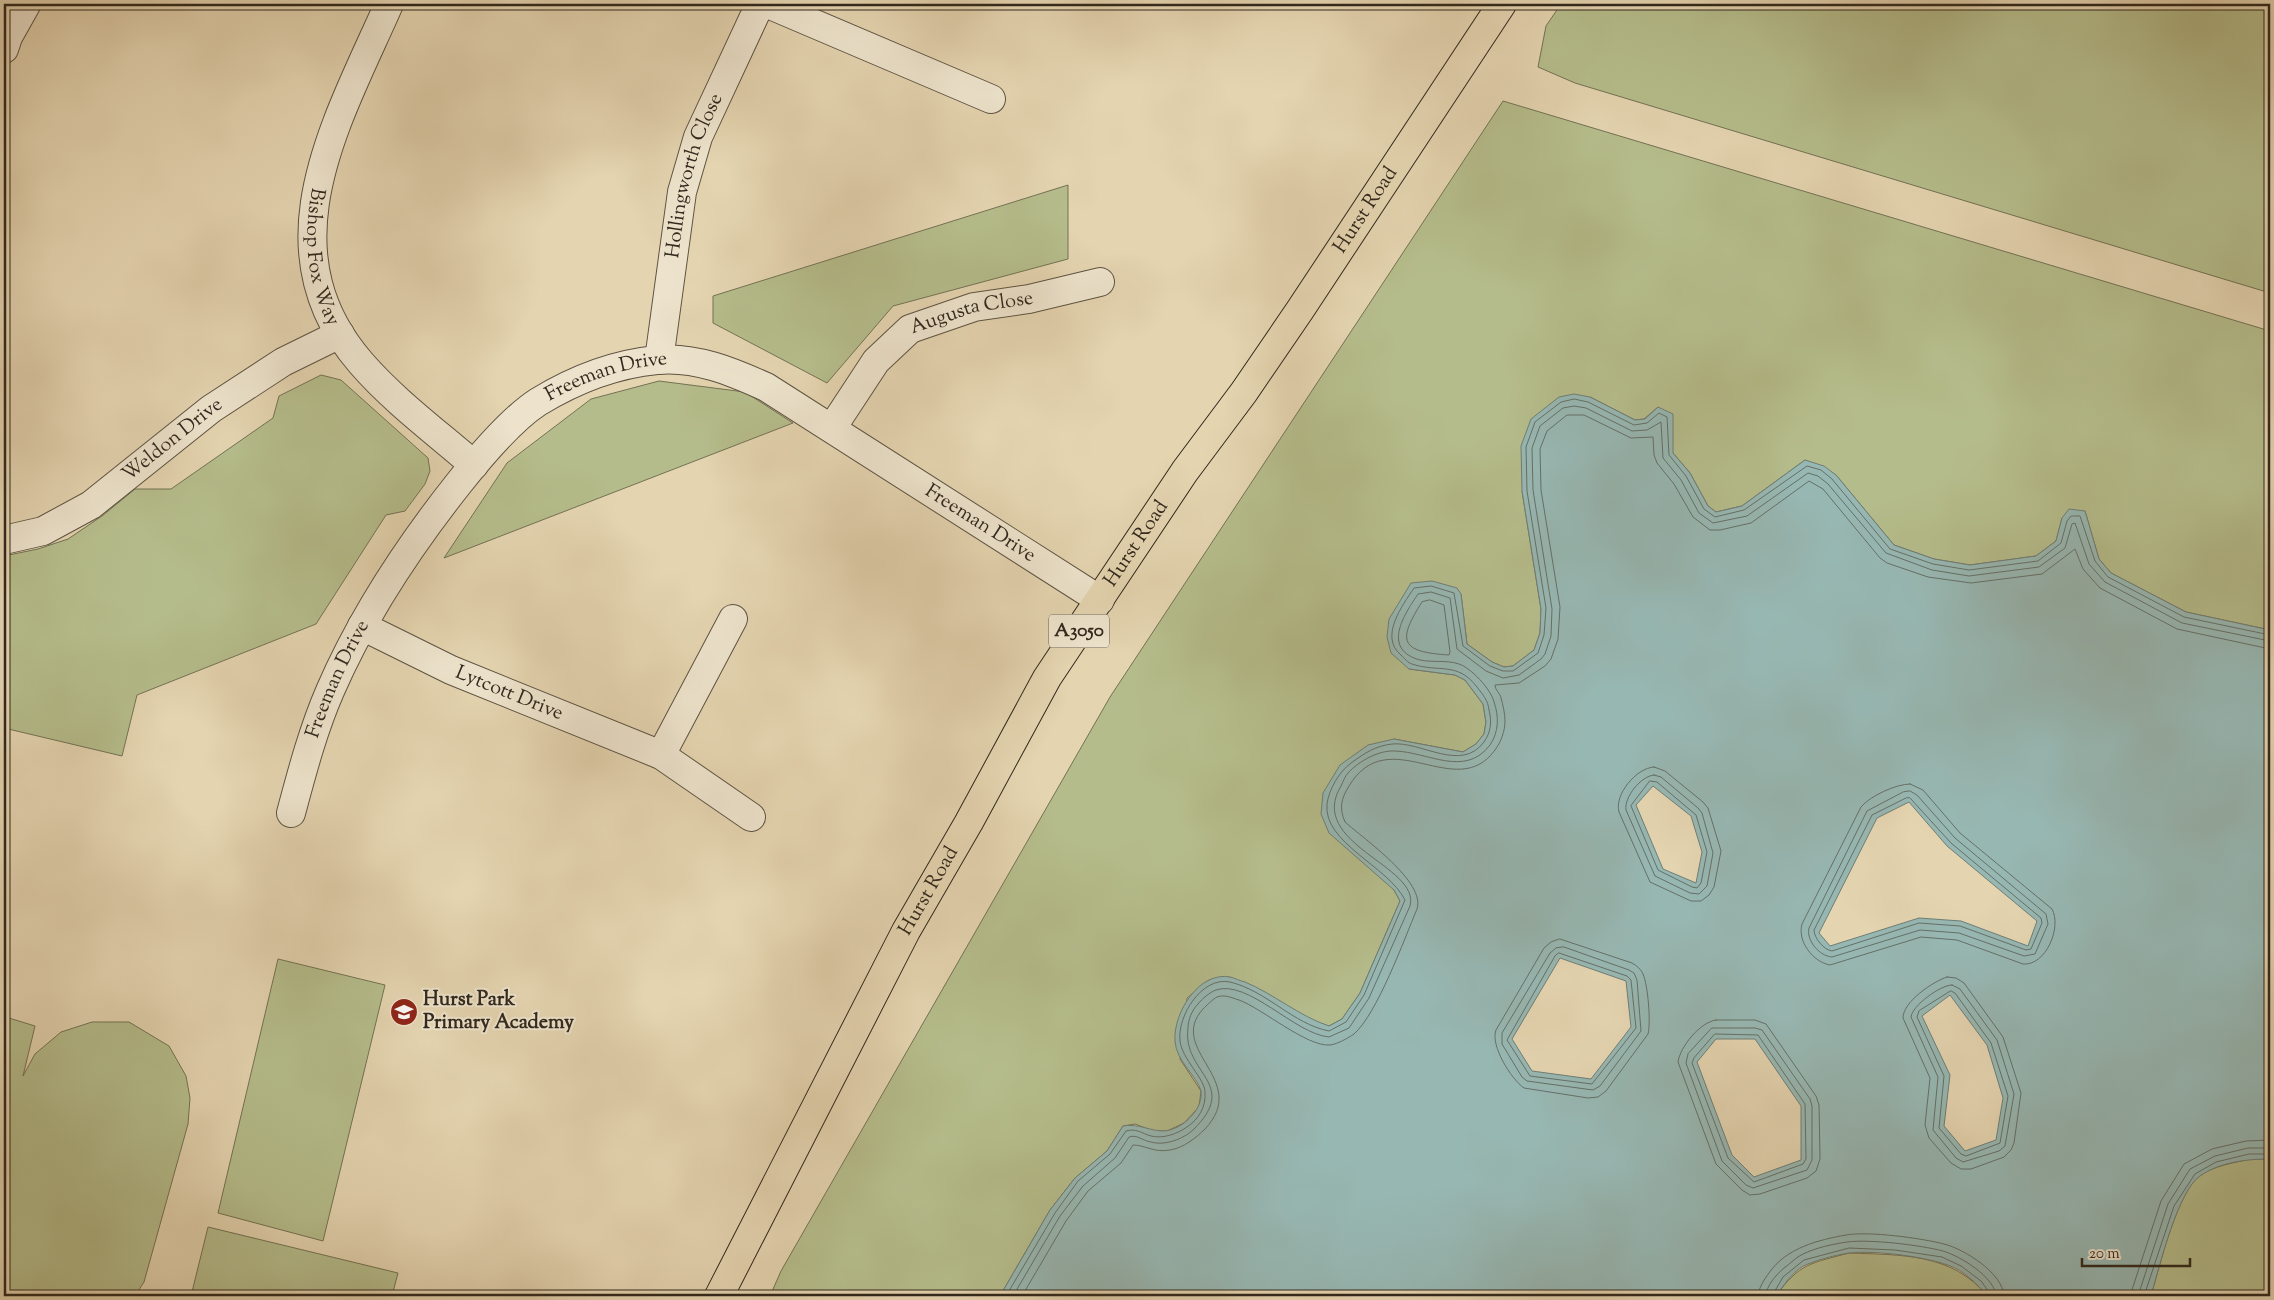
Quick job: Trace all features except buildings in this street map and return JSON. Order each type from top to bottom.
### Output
[{"type":"main road","name":"Hurst Road","points":[[719,1296],[906,931],[969,822],[1047,678],[1185,472],[1244,392],[1300,310],[1502,4]]},
{"type":"street","name":"Bishop Fox Way","points":[[389,4],[330,138],[317,182],[311,223],[315,264],[322,294],[340,334],[361,363],[383,385],[474,464]]},
{"type":"street","name":"Hollingworth Close","points":[[659,360],[682,192],[698,137],[760,4]]},
{"type":"street","points":[[768,4],[991,99]]},
{"type":"street","points":[[4,49],[8,37],[26,5]]},
{"type":"street","name":"Augusta Close","points":[[832,428],[876,361],[910,329],[974,307],[1029,299],[1100,282]]},
{"type":"street","name":"Weldon Drive","points":[[4,540],[43,531],[91,505],[211,409],[283,362],[340,334]]},
{"type":"street","name":"Freeman Drive","points":[[290,813],[306,755],[330,691],[362,626],[431,518],[474,464],[503,433],[536,404],[572,382],[616,368],[659,360],[691,362],[728,370],[766,387],[1100,600]]},
{"type":"street","points":[[661,755],[733,619]]},
{"type":"street","name":"Lytcott Drive","points":[[362,626],[451,670],[661,755],[751,817]]},
{"type":"green space","points":[[1561,4],[2270,4],[2270,293],[1575,83],[1538,67],[1546,26]]},
{"type":"green space","points":[[1503,101],[2270,331],[2270,630],[2186,612],[2111,573],[2099,559],[2085,511],[2062,518],[2056,541],[2036,556],[1970,565],[1934,559],[1894,545],[1836,475],[1805,460],[1742,506],[1716,512],[1708,506],[1690,473],[1673,453],[1658,407],[1644,419],[1635,420],[1590,397],[1522,491],[1541,609],[1540,633],[1534,650],[1513,666],[1504,667],[1492,662],[1467,644],[1461,594],[1409,669],[1455,675],[1465,680],[1483,704],[1486,722],[1484,734],[1476,744],[1463,752],[1394,739],[1394,890],[1400,901],[1360,993],[1342,1019],[1329,1026],[1314,1021],[1229,977],[1209,980],[1187,998],[1180,1059],[1201,1091],[1199,1107],[1184,1123],[1167,1131],[1153,1131],[1135,1124],[1123,1126],[1107,1151],[1075,1178],[1050,1210],[1000,1296],[770,1296],[781,1271],[1110,697]]},
{"type":"green space","points":[[1068,185],[1068,259],[893,306],[827,383],[713,323],[713,296]]},
{"type":"green space","points":[[321,375],[341,380],[428,458],[430,471],[425,484],[405,511],[386,515],[316,624],[137,695],[122,756],[4,728],[4,556],[38,549],[68,539],[102,516],[135,489],[171,489],[273,418],[279,396]]},
{"type":"green space","points":[[659,381],[745,392],[793,423],[444,558],[507,463],[591,399]]},
{"type":"green space","points":[[278,959],[385,985],[323,1241],[218,1213]]},
{"type":"green space","points":[[9,1018],[35,1026],[23,1076],[35,1054],[61,1032],[92,1022],[129,1022],[169,1046],[186,1076],[190,1098],[188,1124],[144,1282],[135,1296],[4,1296],[4,1036]]},
{"type":"green space","points":[[2250,1159],[2270,1159],[2270,1296],[2146,1296],[2152,1292],[2170,1230],[2191,1185],[2199,1176],[2210,1170]]},
{"type":"green space","points":[[208,1227],[398,1273],[392,1296],[191,1296]]},
{"type":"green space","points":[[1849,1253],[1906,1256],[1942,1264],[1958,1271],[1987,1296],[1776,1296],[1792,1277],[1807,1266]]},
{"type":"water","points":[[1574,394],[1590,397],[1635,420],[1645,419],[1658,407],[1673,414],[1673,453],[1690,473],[1708,506],[1716,512],[1742,506],[1805,460],[1824,466],[1836,475],[1894,545],[1934,559],[1970,565],[2036,556],[2056,541],[2062,518],[2069,509],[2085,511],[2099,559],[2111,573],[2186,612],[2270,630],[2270,1159],[2225,1164],[2208,1171],[2192,1184],[2177,1212],[2152,1292],[2146,1296],[1987,1296],[1967,1276],[1949,1265],[1921,1258],[1860,1252],[1833,1256],[1803,1266],[1790,1278],[1776,1296],[1000,1296],[1050,1210],[1075,1178],[1107,1151],[1123,1126],[1131,1125],[1160,1131],[1167,1130],[1184,1123],[1197,1109],[1201,1091],[1179,1055],[1175,1041],[1178,1018],[1190,996],[1198,987],[1219,977],[1232,977],[1256,987],[1307,1017],[1329,1026],[1342,1019],[1360,993],[1400,901],[1394,890],[1329,833],[1321,814],[1323,793],[1340,765],[1368,745],[1394,739],[1463,752],[1476,744],[1484,734],[1486,722],[1483,704],[1465,680],[1455,675],[1409,669],[1391,653],[1387,637],[1389,619],[1411,583],[1432,581],[1457,588],[1461,594],[1467,644],[1492,662],[1504,667],[1513,666],[1534,650],[1540,633],[1541,609],[1522,491],[1521,446],[1531,419],[1559,397]],"holes":[[[1653,786],[1691,816],[1702,852],[1696,883],[1663,869],[1636,805]],[[1909,802],[1947,846],[2037,921],[2028,946],[1961,921],[1919,918],[1830,946],[1819,933],[1877,818]],[[1560,958],[1626,981],[1631,1027],[1591,1079],[1532,1071],[1512,1039]],[[1950,995],[1987,1045],[2003,1098],[1996,1140],[1965,1151],[1944,1126],[1950,1075],[1922,1016]],[[1716,1039],[1755,1039],[1801,1106],[1801,1160],[1754,1177],[1732,1155],[1697,1062]]]},
{"type":"place","name":"Hurst Park Primary Academy","points":[[404,1012]]}]
